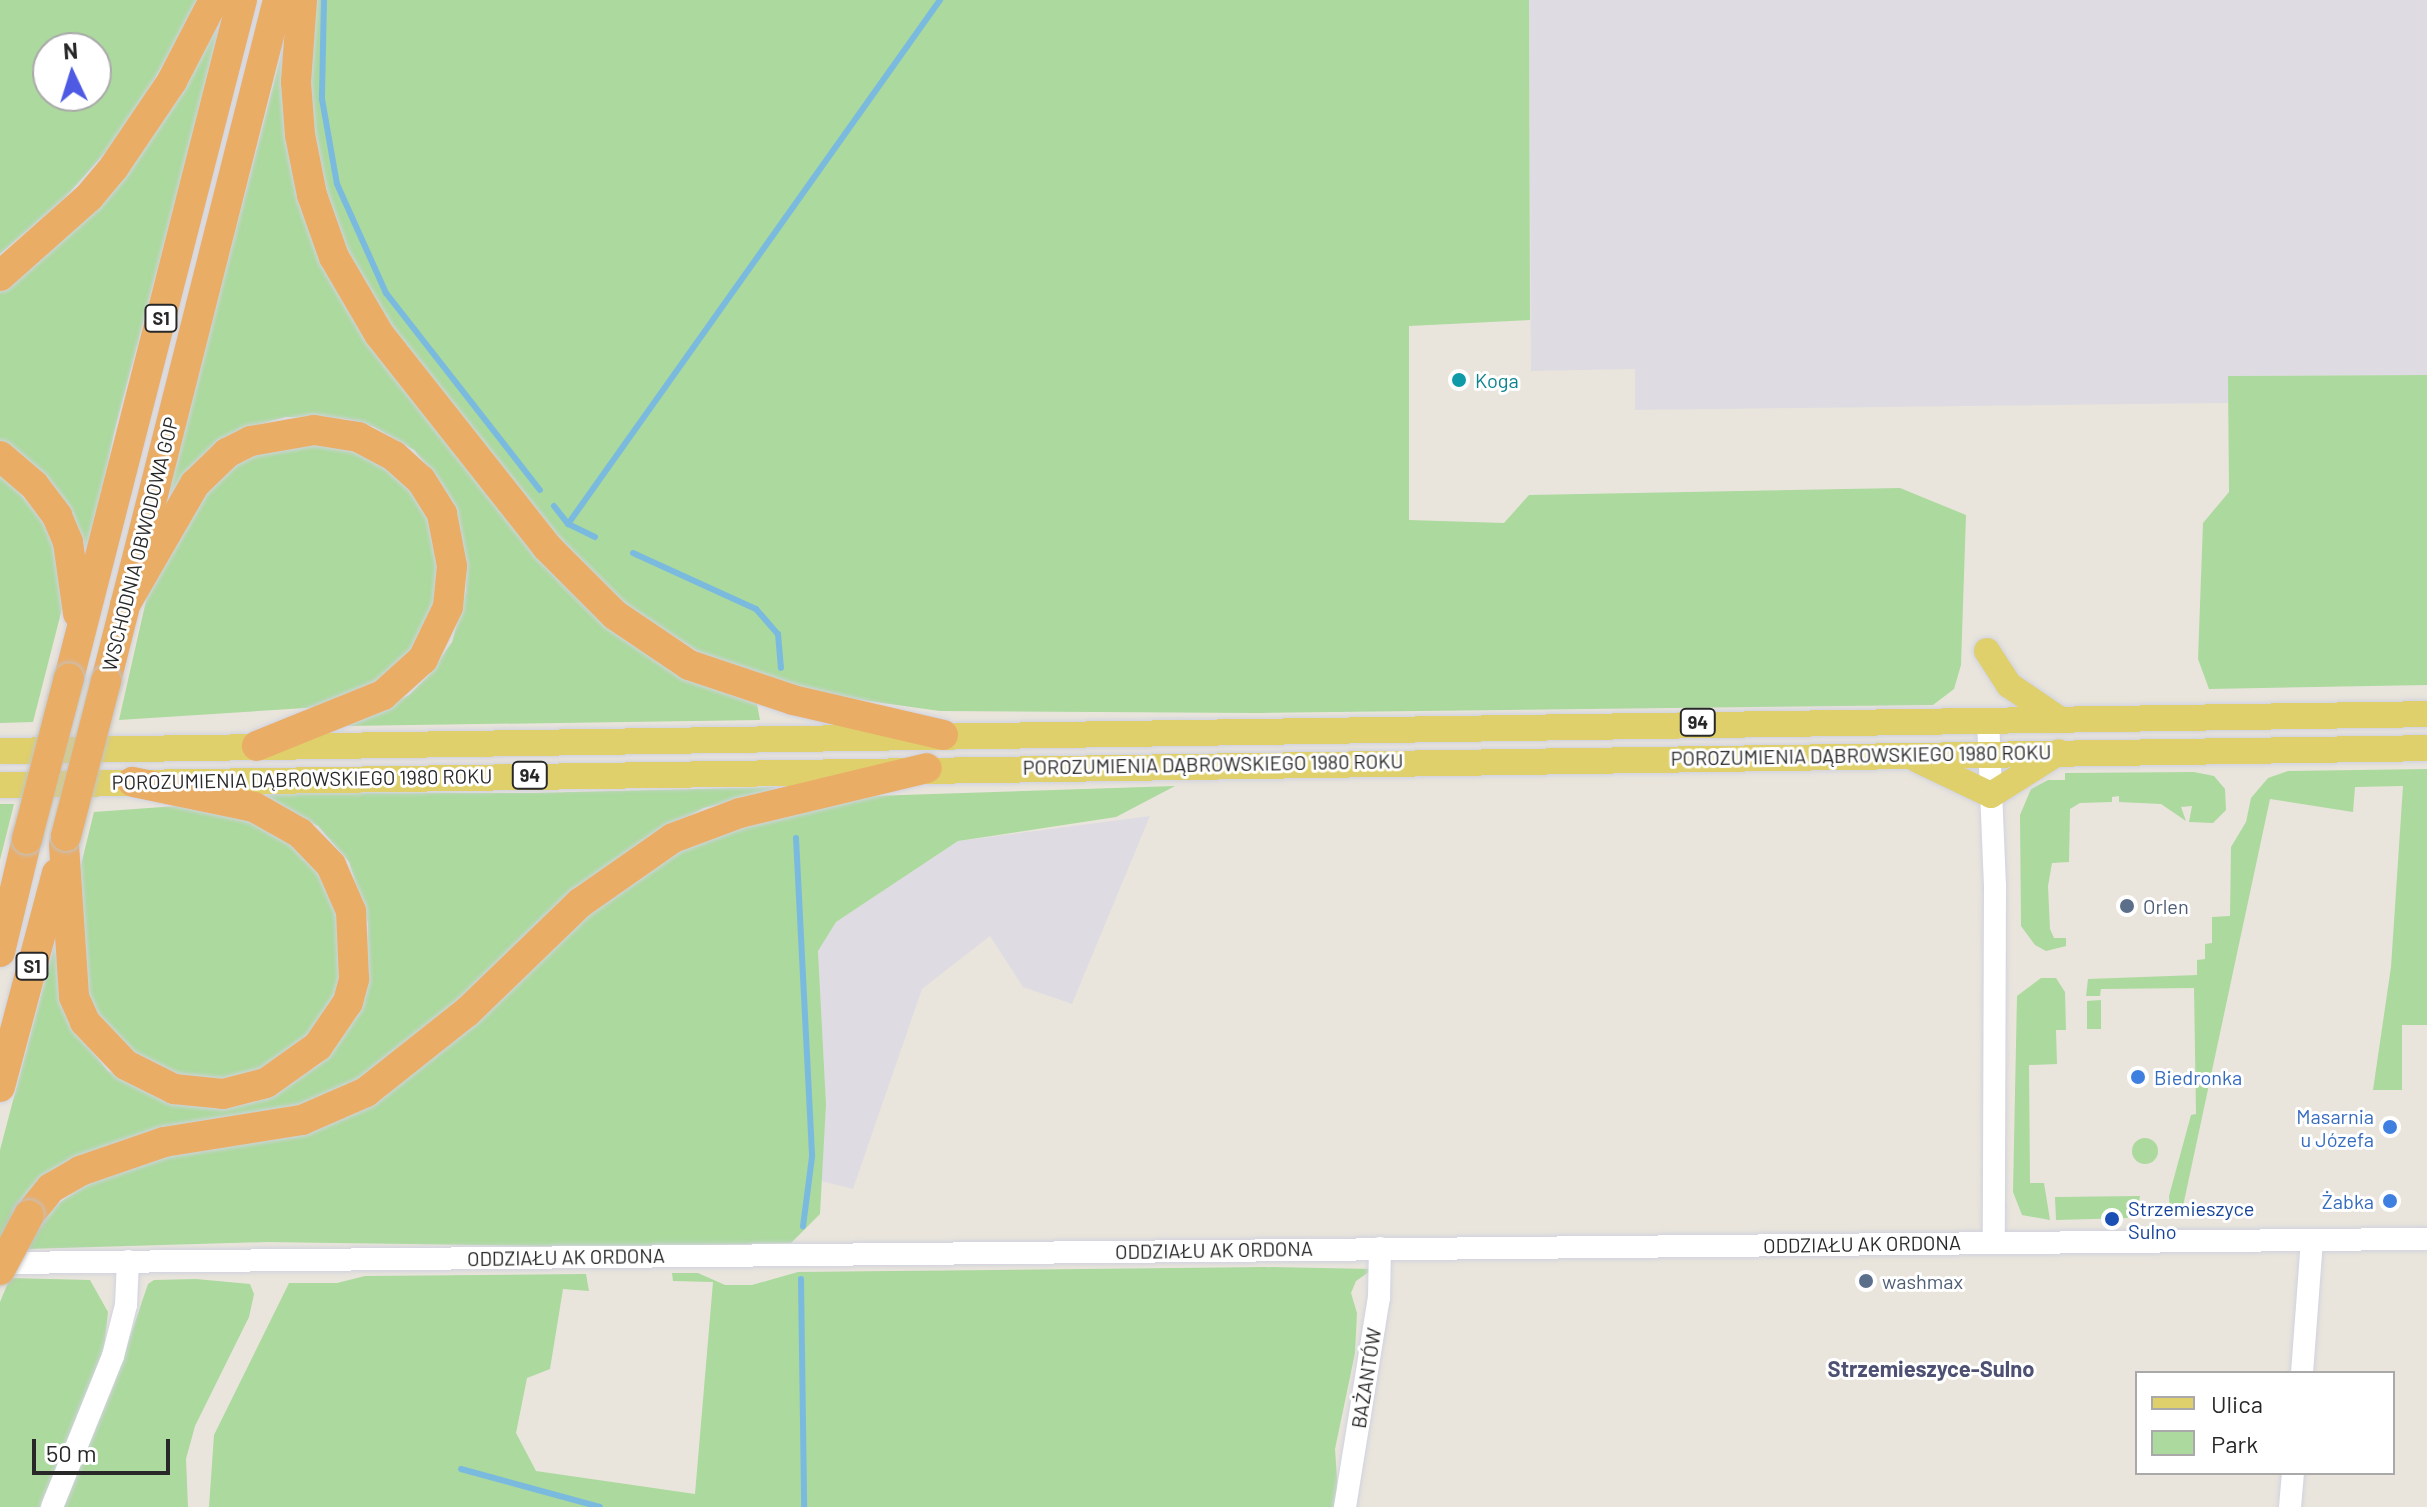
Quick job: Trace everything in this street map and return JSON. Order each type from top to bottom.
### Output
[{"type":"highway","points":[[0,276],[89,197],[114,167],[172,81],[214,0]]},
{"type":"highway","name":"WSCHODNIA OBWODOWA GOP","points":[[1,947],[242,0]]},
{"type":"highway","name":"WSCHODNIA OBWODOWA GOP","points":[[0,1087],[278,0]]},
{"type":"highway","points":[[302,0],[296,82],[300,135],[312,195],[334,257],[379,334],[547,547],[615,615],[689,665],[793,700],[943,735]]},
{"type":"highway","points":[[125,605],[195,484],[227,453],[251,441],[292,431],[358,437],[394,456],[421,480],[442,514],[452,566],[448,607],[423,659],[383,695],[257,746]]},
{"type":"highway","points":[[0,456],[34,485],[57,516],[74,571],[80,635]]},
{"type":"highway","points":[[0,1270],[29,1215],[51,1188],[80,1171],[164,1142],[302,1120],[366,1092],[467,1012],[580,903],[681,834],[740,813],[927,768]]},
{"type":"highway","points":[[65,840],[74,997],[85,1022],[126,1065],[174,1089],[223,1094],[266,1083],[318,1046],[348,1002],[354,979],[351,911],[331,865],[300,833],[254,807],[133,782]]},
{"type":"main road","points":[[1987,651],[2009,685],[2059,719]]},
{"type":"main road","name":"POROZUMIENIA DĄBROWSKIEGO 1980 ROKU","points":[[0,751],[2427,714]]},
{"type":"main road","name":"POROZUMIENIA DĄBROWSKIEGO 1980 ROKU","points":[[0,785],[927,768],[2427,748]]},
{"type":"main road","points":[[1905,754],[1991,795],[2059,752]]},
{"type":"street","points":[[1988,719],[1996,915],[1994,1241]]},
{"type":"street","name":"ODDZIAŁU AK ORDONA","points":[[0,1263],[2427,1239]]},
{"type":"street","points":[[2302,1371],[2312,1240]]},
{"type":"street","name":"BAŻANTÓW","points":[[1345,1507],[1379,1298],[1380,1248]]},
{"type":"street","points":[[52,1507],[113,1356],[126,1305],[128,1261]]},
{"type":"street","points":[[2290,1507],[2293,1475]]},
{"type":"shaded area","points":[[1529,0],[2427,0],[2427,375],[2228,376],[2228,403],[1635,410],[1635,369],[1531,371]]},
{"type":"shaded area","points":[[1150,816],[1072,1004],[1023,987],[990,936],[922,989],[853,1189],[821,1181],[826,1104],[818,950],[836,922],[958,841]]},
{"type":"green space","points":[[0,0],[202,0],[121,135],[63,200],[0,254]]},
{"type":"green space","points":[[229,0],[114,433],[89,556],[84,559],[0,445],[0,291],[21,276]]},
{"type":"green space","points":[[307,0],[1529,0],[1530,320],[1409,326],[1409,520],[1504,523],[1529,495],[1900,488],[1966,515],[1961,665],[1954,689],[1933,705],[1259,713],[940,711],[817,694],[703,655],[632,610],[535,517],[371,299],[347,257],[310,141]]},
{"type":"green space","points":[[285,40],[298,183],[520,536],[610,629],[699,684],[757,704],[760,720],[345,726],[409,695],[428,676],[452,642],[466,591],[466,573],[433,473],[414,450],[374,427],[346,419],[286,417],[240,430],[161,516]]},
{"type":"green space","points":[[2427,375],[2427,685],[2209,689],[2198,659],[2203,523],[2229,492],[2228,376]]},
{"type":"green space","points":[[335,441],[393,464],[425,501],[442,591],[401,671],[337,706],[119,720],[150,583],[206,485],[248,455]]},
{"type":"green space","points":[[0,469],[45,523],[59,554],[63,605],[33,722],[0,723]]},
{"type":"green space","points":[[2427,769],[2427,1025],[2402,1025],[2402,1090],[2373,1090],[2391,967],[2403,786],[2355,787],[2353,812],[2270,799],[2182,1211],[2219,1213],[2219,1217],[2178,1218],[2170,1211],[2169,1196],[2191,1115],[2196,1114],[2194,988],[2101,989],[2100,996],[2086,996],[2088,979],[2197,975],[2197,960],[2205,959],[2205,944],[2212,943],[2212,917],[2230,916],[2231,847],[2246,822],[2251,798],[2268,778],[2288,771]]},
{"type":"green space","points":[[2194,772],[2214,776],[2225,789],[2226,810],[2213,823],[2189,822],[2192,806],[2181,807],[2186,821],[2161,804],[2119,802],[2119,796],[2112,797],[2112,802],[2080,803],[2070,809],[2069,862],[2052,863],[2048,886],[2050,929],[2054,938],[2066,938],[2066,946],[2046,951],[2035,945],[2021,926],[2020,815],[2031,789],[2048,780],[2065,780],[2065,773]]},
{"type":"green space","points":[[1175,786],[1116,817],[958,841],[836,922],[818,951],[826,1104],[820,1214],[791,1243],[610,1247],[267,1242],[27,1249],[47,1211],[91,1181],[140,1162],[292,1132],[587,908],[700,838],[871,796]]},
{"type":"green space","points":[[785,789],[704,808],[642,841],[382,1068],[300,1106],[143,1135],[0,1239],[0,1150],[54,945],[67,1006],[83,1040],[108,1071],[180,1104],[225,1108],[255,1102],[320,1064],[358,1015],[367,975],[368,923],[349,862],[318,826],[249,792],[533,793]]},
{"type":"green space","points":[[0,804],[14,804],[0,860]]},
{"type":"green space","points":[[190,805],[237,814],[292,841],[329,883],[347,952],[330,1018],[261,1076],[196,1084],[152,1066],[108,1033],[86,996],[78,877],[94,812]]},
{"type":"green space","points":[[2041,978],[2056,978],[2065,992],[2066,1030],[2056,1030],[2057,1064],[2029,1065],[2030,1183],[2044,1183],[2050,1220],[2022,1215],[2013,1192],[2017,996]]},
{"type":"green space","points":[[2101,1000],[2101,1029],[2087,1029],[2087,1001]]},
{"type":"green space","points":[[2145,1138],[2154,1142],[2158,1151],[2154,1160],[2145,1164],[2136,1160],[2132,1151],[2136,1142]]},
{"type":"green space","points":[[2140,1196],[2137,1212],[2127,1218],[2056,1220],[2055,1197]]},
{"type":"green space","points":[[1264,1267],[1373,1269],[1356,1281],[1351,1293],[1357,1313],[1355,1353],[1335,1449],[1339,1507],[209,1507],[214,1435],[289,1283],[337,1283],[365,1276],[586,1274],[589,1291],[563,1289],[550,1369],[527,1378],[516,1433],[536,1471],[695,1494],[713,1282],[673,1281],[672,1273],[698,1273],[725,1285],[752,1285],[798,1272]]},
{"type":"green space","points":[[10,1278],[90,1280],[108,1312],[104,1349],[40,1507],[0,1507],[0,1302]]},
{"type":"green space","points":[[196,1279],[250,1284],[254,1294],[249,1317],[195,1426],[186,1459],[188,1507],[63,1507],[113,1387],[148,1284],[154,1280]]},
{"type":"waterway","points":[[324,0],[322,99],[337,184],[386,293],[540,490]]},
{"type":"waterway","points":[[595,537],[568,524],[940,0]]},
{"type":"waterway","points":[[554,506],[568,524]]},
{"type":"waterway","points":[[633,553],[756,609],[778,634],[781,668]]},
{"type":"waterway","points":[[796,838],[812,1157],[803,1226]]},
{"type":"waterway","points":[[801,1279],[804,1507]]},
{"type":"waterway","points":[[461,1469],[600,1507]]},
{"type":"place","name":"Koga","points":[[1459,380]]},
{"type":"place","name":"Orlen","points":[[2127,906]]},
{"type":"place","name":"Biedronka","points":[[2138,1077]]},
{"type":"place","name":"Masarnia u Józefa","points":[[2390,1127]]},
{"type":"place","name":"Żabka","points":[[2390,1201]]},
{"type":"place","name":"Strzemieszyce Sulno","points":[[2112,1219]]},
{"type":"place","name":"washmax","points":[[1866,1281]]},
{"type":"district","name":"Strzemieszyce-Sulno","points":[[1931,1369]]}]
